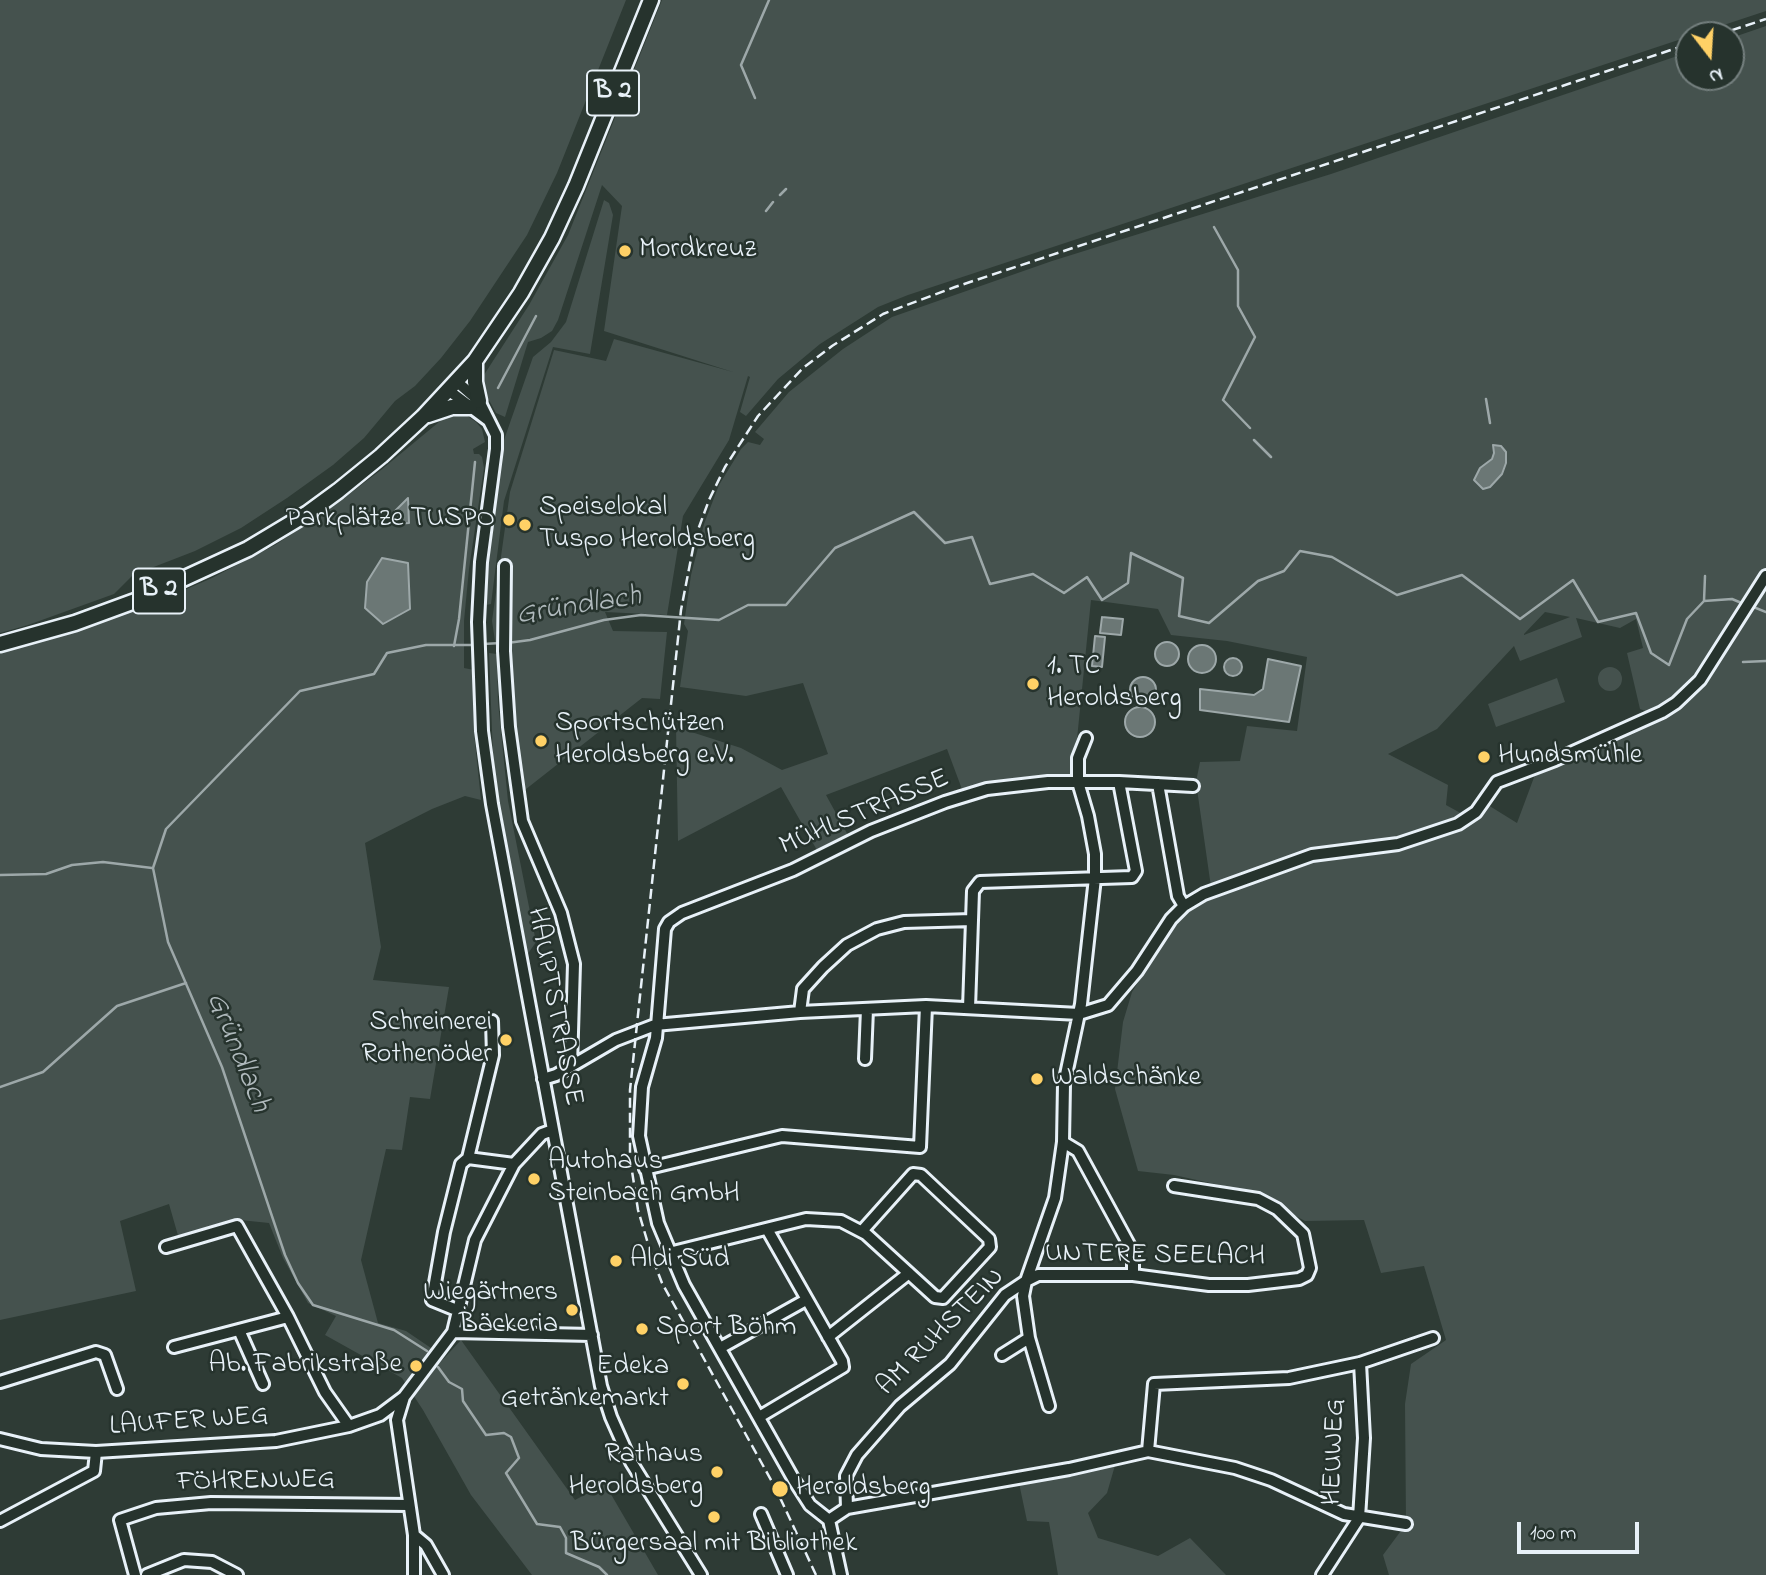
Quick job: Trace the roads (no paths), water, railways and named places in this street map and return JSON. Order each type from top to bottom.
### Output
[{"type":"main road","name":"B 2","points":[[0,644],[135,601],[248,549],[307,513],[419,421],[475,361],[521,293],[552,239],[651,0]]},
{"type":"main road","points":[[419,421],[446,408],[475,404],[475,361]]},
{"type":"street","name":"HAUPTSTRASSE","points":[[452,385],[475,404],[490,422],[496,435],[481,562],[478,622],[482,731],[492,804],[601,1386],[631,1462],[701,1575]]},
{"type":"street","points":[[505,566],[505,651],[509,727],[522,821],[561,913],[574,964],[571,1066]]},
{"type":"street","points":[[543,1079],[556,1075],[616,1040],[655,1025],[800,1012],[926,1006],[1079,1013],[1108,1005],[1137,971],[1171,919],[1184,906],[1204,894],[1328,852],[1398,844],[1458,824],[1476,812],[1497,782],[1555,760],[1662,712],[1688,693],[1709,667],[1766,576]]},
{"type":"street","points":[[1078,782],[1078,758],[1086,738]]},
{"type":"street","name":"MÜHLSTRASSE","points":[[829,1520],[810,1505],[759,1417],[684,1285],[658,1223],[639,1136],[642,1087],[656,1038],[665,929],[675,916],[793,870],[871,831],[987,789],[1048,782],[1193,786]]},
{"type":"street","name":"AM RUHSTEIN","points":[[847,1508],[846,1476],[857,1455],[900,1406],[950,1364],[1006,1295],[1026,1281],[1055,1198],[1063,1142],[1064,1084],[1079,1013],[1095,878],[1088,816],[1078,782]]},
{"type":"street","points":[[969,1008],[972,891],[980,882],[1132,877],[1136,871],[1119,782]]},
{"type":"street","points":[[1158,784],[1178,896],[1184,906]]},
{"type":"street","points":[[800,1012],[803,989],[823,967],[847,946],[877,929],[904,922],[972,920]]},
{"type":"street","points":[[645,1169],[782,1136],[920,1147],[926,1006]]},
{"type":"street","points":[[865,1059],[867,1009]]},
{"type":"street","points":[[459,1311],[432,1300],[444,1232],[461,1164],[468,1158],[493,1055],[492,1021]]},
{"type":"street","points":[[414,1575],[414,1535],[397,1420],[404,1396],[453,1332],[475,1240],[514,1164],[542,1134],[553,1130]]},
{"type":"street","points":[[1063,1142],[1078,1151],[1133,1252],[1133,1275]]},
{"type":"street","points":[[468,1158],[514,1164]]},
{"type":"street","points":[[669,1253],[818,1218],[841,1221],[862,1231],[935,1297],[943,1298],[990,1247],[989,1239],[921,1175],[914,1174],[862,1231]]},
{"type":"street","name":"UNTERE SEELACH","points":[[1026,1281],[1038,1275],[1133,1275],[1209,1284],[1248,1285],[1299,1279],[1307,1275],[1310,1268],[1303,1234],[1277,1209],[1258,1199],[1174,1186]]},
{"type":"street","points":[[166,1247],[237,1226],[326,1392],[349,1426]]},
{"type":"street","points":[[759,1417],[844,1367],[767,1229]]},
{"type":"street","points":[[828,1338],[909,1273]]},
{"type":"street","points":[[1026,1281],[1023,1296],[1029,1338],[1049,1406]]},
{"type":"street","points":[[720,1348],[806,1300]]},
{"type":"street","points":[[174,1347],[288,1317]]},
{"type":"street","points":[[239,1330],[262,1384]]},
{"type":"street","points":[[453,1332],[592,1335]]},
{"type":"street","points":[[1002,1355],[1029,1338]]},
{"type":"street","points":[[1149,1451],[1154,1384],[1289,1378],[1360,1363],[1433,1338]]},
{"type":"street","points":[[0,1382],[96,1352],[105,1355],[117,1389]]},
{"type":"street","name":"HEUWEG","points":[[1322,1575],[1359,1518],[1364,1438],[1360,1363]]},
{"type":"street","name":"LAUFER WEG","points":[[0,1439],[41,1449],[96,1452],[276,1441],[349,1426],[380,1415],[404,1396]]},
{"type":"street","points":[[380,1415],[397,1420]]},
{"type":"street","points":[[841,1575],[829,1520],[847,1508],[1069,1469],[1149,1451],[1235,1468],[1270,1480],[1344,1514],[1406,1524]]},
{"type":"street","points":[[0,1521],[94,1471],[96,1452]]},
{"type":"street","name":"FÖHRENWEG","points":[[135,1575],[120,1520],[156,1508],[211,1503],[409,1505]]},
{"type":"street","points":[[761,1514],[786,1575]]},
{"type":"street","points":[[414,1535],[426,1545],[443,1575]]},
{"type":"street","points":[[147,1575],[184,1560],[212,1562],[237,1575]]},
{"type":"waterway","points":[[755,98],[741,65],[769,0]]},
{"type":"waterway","points":[[780,195],[786,189]]},
{"type":"waterway","points":[[766,211],[773,202]]},
{"type":"waterway","points":[[1214,227],[1238,270],[1238,306],[1255,337],[1223,400],[1250,428]]},
{"type":"waterway","points":[[498,388],[536,316]]},
{"type":"waterway","points":[[1486,399],[1490,423]]},
{"type":"waterway","points":[[1254,440],[1271,457]]},
{"type":"waterway","points":[[454,646],[475,462]]},
{"type":"waterway","name":"Gründlach","points":[[507,643],[530,640],[604,620],[641,615],[719,620],[748,605],[786,605],[835,548],[914,512],[945,543],[972,537],[990,584],[1033,574],[1064,593],[1087,577],[1102,600],[1128,583],[1131,553],[1183,578],[1179,616],[1209,623],[1258,581],[1284,571],[1300,551],[1332,557],[1397,595],[1462,575],[1520,619],[1573,580],[1598,622],[1636,613],[1651,653],[1669,665],[1687,619],[1704,601],[1732,599],[1744,604]]},
{"type":"waterway","points":[[1704,601],[1705,576]]},
{"type":"waterway","name":"Gründlach","points":[[1751,606],[1766,612]]},
{"type":"waterway","name":"Gründlach","points":[[483,644],[501,643]]},
{"type":"waterway","name":"Gründlach","points":[[427,1351],[394,1330],[313,1305],[298,1283],[285,1255],[222,1067],[168,942],[153,868],[166,829],[300,691],[374,674],[387,653],[426,645],[476,645]]},
{"type":"waterway","points":[[1743,662],[1766,661]]},
{"type":"waterway","points":[[0,875],[46,874],[72,865],[103,862],[152,868]]},
{"type":"waterway","points":[[0,1087],[43,1072],[117,1006],[186,983]]},
{"type":"waterway","name":"Gründlach","points":[[438,1367],[449,1382],[462,1389],[463,1401],[486,1435],[504,1433],[511,1437],[519,1458],[506,1473],[537,1524],[560,1527],[566,1538],[566,1553],[599,1567],[607,1575]]},
{"type":"railway","points":[[1745,26],[1766,19]]},
{"type":"railway","points":[[816,1575],[776,1489],[662,1283],[638,1210],[630,1158],[630,1090],[681,610],[695,538],[725,467],[758,416],[803,368],[883,314],[955,287],[1675,49]]},
{"type":"place","name":"Mordkreuz","points":[[625,251]]},
{"type":"place","name":"Parkplätze TUSPO","points":[[509,520]]},
{"type":"place","name":"Speiselokal Tuspo Heroldsberg","points":[[525,525]]},
{"type":"place","name":"1. TC Heroldsberg","points":[[1033,684]]},
{"type":"place","name":"Sportschützen Heroldsberg e.V.","points":[[541,741]]},
{"type":"place","name":"Hundsmühle","points":[[1484,757]]},
{"type":"place","name":"Schreinerei Rothenöder","points":[[506,1040]]},
{"type":"place","name":"Waldschänke","points":[[1037,1079]]},
{"type":"place","name":"Autohaus Steinbach GmbH","points":[[534,1179]]},
{"type":"place","name":"Aldi Süd","points":[[616,1261]]},
{"type":"place","name":"Wiegärtners Bäckeria","points":[[572,1310]]},
{"type":"place","name":"Sport Böhm","points":[[642,1329]]},
{"type":"place","name":"Ab. Fabrikstraße","points":[[416,1366]]},
{"type":"place","name":"Edeka Getränkemarkt","points":[[683,1384]]},
{"type":"place","name":"Rathaus Heroldsberg","points":[[717,1472]]},
{"type":"place","name":"Heroldsberg","points":[[780,1489]]},
{"type":"place","name":"Bürgersaal mit Bibliothek","points":[[714,1517]]}]
